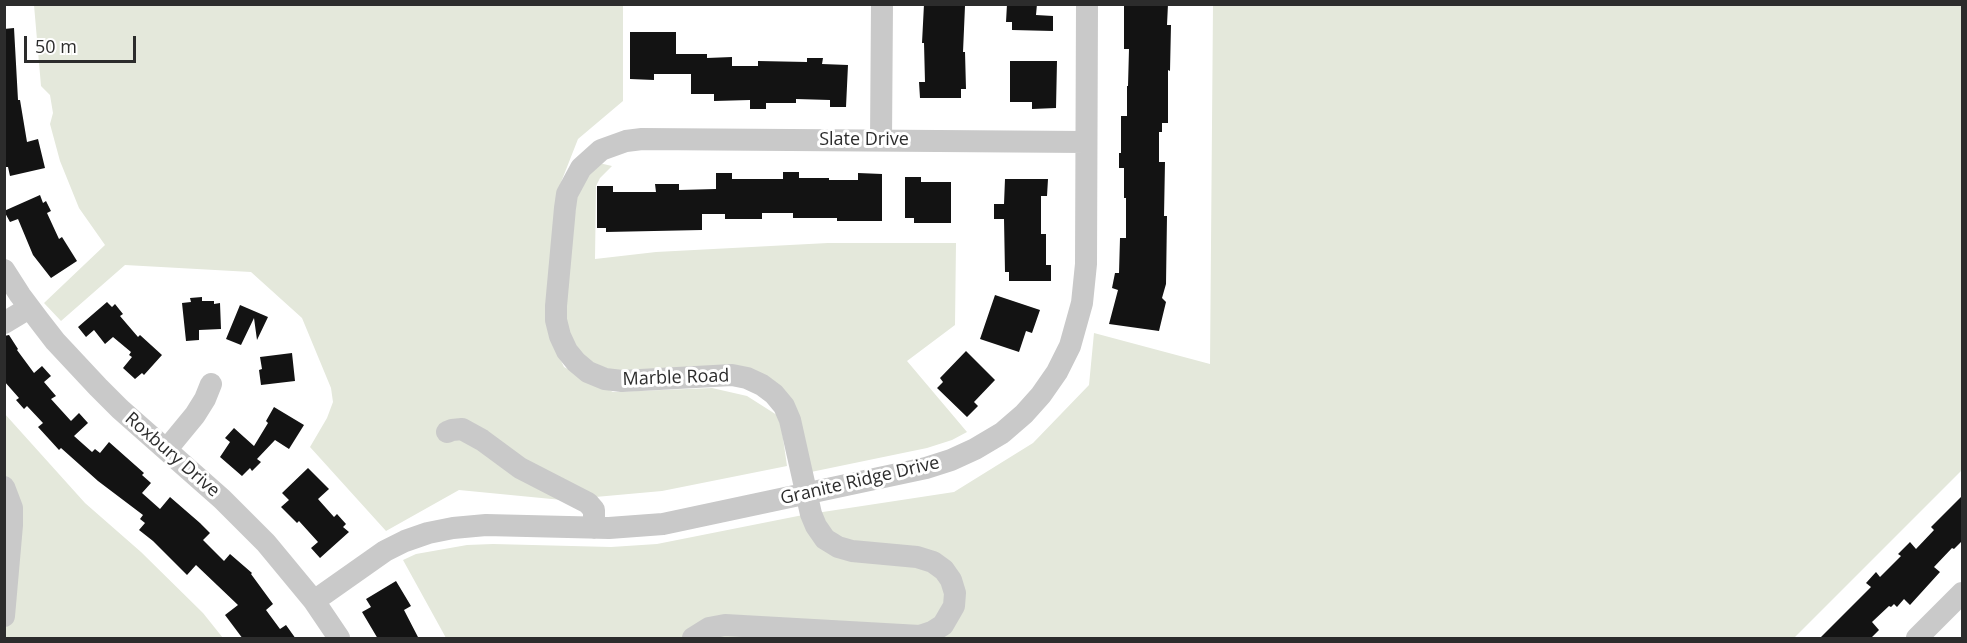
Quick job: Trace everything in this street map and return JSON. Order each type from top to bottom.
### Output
[{"type":"street","points":[[881,140],[882,4]]},
{"type":"street","name":"Granite Ridge Drive","points":[[314,601],[385,551],[428,533],[486,525],[594,528],[663,524],[926,468],[975,449],[1002,433],[1024,414],[1057,372],[1070,346],[1082,303],[1086,264],[1087,4]]},
{"type":"street","name":"Slate Drive","points":[[642,139],[1086,142]]},
{"type":"street","name":"Marble Road","points":[[642,139],[612,145],[591,157],[581,168],[567,194],[556,306],[556,320],[567,351],[588,372],[605,379],[641,381],[732,375],[747,378],[762,385],[784,406],[790,420],[806,494],[816,526],[825,539],[838,547],[852,551],[917,557],[933,562],[944,570],[955,592],[954,606],[943,625],[920,636],[725,625],[709,628],[693,639]]},
{"type":"street","name":"Roxbury Drive","points":[[4,270],[29,308],[55,341],[98,387],[260,536],[314,601],[339,639]]},
{"type":"street","points":[[4,323],[29,308]]},
{"type":"street","points":[[167,449],[195,415],[211,384]]},
{"type":"street","points":[[447,432],[462,429],[482,440],[520,468],[588,502],[594,510],[594,528]]},
{"type":"street","points":[[4,487],[12,508],[12,525],[4,616]]},
{"type":"street","points":[[1917,639],[1962,593]]},
{"type":"shaded area","points":[[34,5],[623,5],[623,101],[578,139],[558,190],[549,336],[564,367],[613,392],[712,388],[747,396],[780,417],[787,466],[662,491],[562,500],[459,490],[386,531],[310,447],[327,418],[333,402],[331,388],[302,318],[251,272],[125,265],[61,321],[44,303],[105,245],[79,208],[60,161],[50,124],[53,113],[50,95],[41,86]]},
{"type":"shaded area","points":[[1213,5],[1962,5],[1962,470],[1794,638],[446,638],[403,560],[416,554],[467,545],[611,547],[657,544],[803,515],[954,492],[1033,443],[1089,385],[1094,333],[1210,364]]},
{"type":"shaded area","points":[[599,163],[612,166],[600,178],[596,186],[595,259],[656,252],[828,243],[956,243],[955,325],[907,361],[967,432],[952,440],[927,448],[811,472],[768,380],[627,374],[589,363],[575,348],[563,313],[578,188]]},
{"type":"shaded area","points":[[4,413],[85,503],[141,552],[203,613],[223,638],[5,638]]},
{"type":"building","points":[[924,4],[965,6],[963,52],[965,52],[966,89],[961,89],[961,98],[920,98],[919,82],[925,82],[924,43],[922,43]]},
{"type":"building","points":[[1007,4],[1037,4],[1036,15],[1053,16],[1053,31],[1012,30],[1012,22],[1006,22]]},
{"type":"building","points":[[1124,4],[1168,4],[1167,25],[1171,25],[1168,123],[1162,123],[1162,132],[1159,132],[1159,162],[1165,162],[1164,216],[1167,216],[1166,284],[1162,298],[1166,302],[1159,331],[1109,324],[1118,290],[1112,288],[1115,273],[1119,273],[1120,238],[1126,238],[1124,168],[1119,168],[1121,116],[1127,116],[1128,86],[1129,49],[1124,49]]},
{"type":"building","points":[[14,28],[18,100],[20,100],[27,142],[38,139],[45,168],[10,176],[8,167],[4,167],[4,29]]},
{"type":"building","points":[[630,32],[676,32],[676,54],[707,54],[707,58],[732,57],[732,66],[758,66],[758,61],[807,62],[807,58],[823,58],[822,64],[848,65],[846,107],[830,107],[830,100],[796,99],[796,103],[766,103],[766,109],[750,109],[750,100],[714,101],[714,94],[691,94],[691,74],[654,74],[654,80],[630,79]]},
{"type":"building","points":[[1010,61],[1057,61],[1056,108],[1032,109],[1032,102],[1010,102]]},
{"type":"building","points":[[783,172],[799,172],[799,178],[829,178],[829,180],[858,180],[858,173],[882,174],[882,221],[793,218],[793,213],[762,213],[762,219],[725,219],[725,214],[702,214],[702,230],[606,232],[606,228],[597,228],[597,186],[613,186],[613,192],[656,192],[655,184],[679,184],[679,190],[716,189],[716,173],[732,173],[732,179],[783,179]]},
{"type":"building","points":[[905,177],[921,177],[921,182],[951,182],[951,223],[914,223],[914,218],[905,218]]},
{"type":"building","points":[[1005,179],[1048,179],[1047,196],[1041,196],[1041,234],[1046,234],[1046,265],[1051,265],[1051,281],[1009,281],[1009,272],[1005,272],[1004,219],[994,219],[994,204],[1004,204]]},
{"type":"building","points":[[40,195],[43,203],[46,201],[51,211],[47,213],[59,239],[62,237],[77,261],[51,278],[33,255],[18,219],[10,222],[4,211]]},
{"type":"building","points":[[995,295],[1040,310],[1032,333],[1026,331],[1019,352],[980,339]]},
{"type":"building","points":[[202,297],[202,301],[220,303],[221,329],[199,330],[199,340],[186,341],[182,303],[191,302],[190,298]]},
{"type":"building","points":[[107,302],[112,307],[115,304],[123,314],[120,316],[138,337],[140,335],[162,355],[144,375],[142,373],[135,379],[123,368],[132,357],[129,355],[131,352],[113,337],[105,344],[94,330],[86,337],[78,327]]},
{"type":"building","points":[[240,305],[268,317],[257,340],[254,318],[241,345],[226,339]]},
{"type":"building","points":[[9,335],[34,373],[42,366],[51,376],[44,382],[56,396],[51,399],[71,421],[79,413],[88,423],[74,436],[92,452],[95,449],[100,453],[109,442],[144,473],[142,475],[151,483],[142,493],[160,509],[170,497],[200,523],[210,533],[203,540],[224,561],[230,554],[252,573],[273,604],[266,610],[280,629],[286,625],[296,639],[243,639],[225,615],[238,605],[196,565],[187,575],[139,530],[145,523],[140,519],[143,515],[98,481],[61,448],[59,450],[38,427],[43,423],[27,406],[24,409],[16,400],[19,398],[4,381],[4,336]]},
{"type":"building","points":[[966,351],[995,380],[974,402],[978,406],[967,417],[937,388],[943,382],[940,378]]},
{"type":"building","points":[[292,353],[295,381],[261,385],[260,357]]},
{"type":"building","points":[[274,407],[304,425],[289,449],[275,440],[257,459],[261,462],[252,471],[250,468],[242,476],[220,457],[230,442],[225,438],[234,428],[254,446],[268,423],[266,421]]},
{"type":"building","points":[[308,468],[329,489],[318,499],[334,517],[337,514],[346,524],[343,527],[349,532],[320,558],[311,548],[318,542],[299,521],[297,523],[281,507],[289,500],[282,493]]},
{"type":"building","points":[[1962,496],[1962,541],[1934,567],[1940,572],[1910,605],[1904,599],[1897,607],[1894,604],[1889,606],[1872,622],[1879,630],[1870,639],[1819,639],[1871,587],[1866,583],[1876,572],[1880,577],[1901,556],[1898,554],[1910,542],[1916,549],[1934,530],[1931,527]]},
{"type":"building","points":[[396,581],[411,606],[404,610],[419,639],[378,639],[362,612],[371,607],[366,599]]}]
